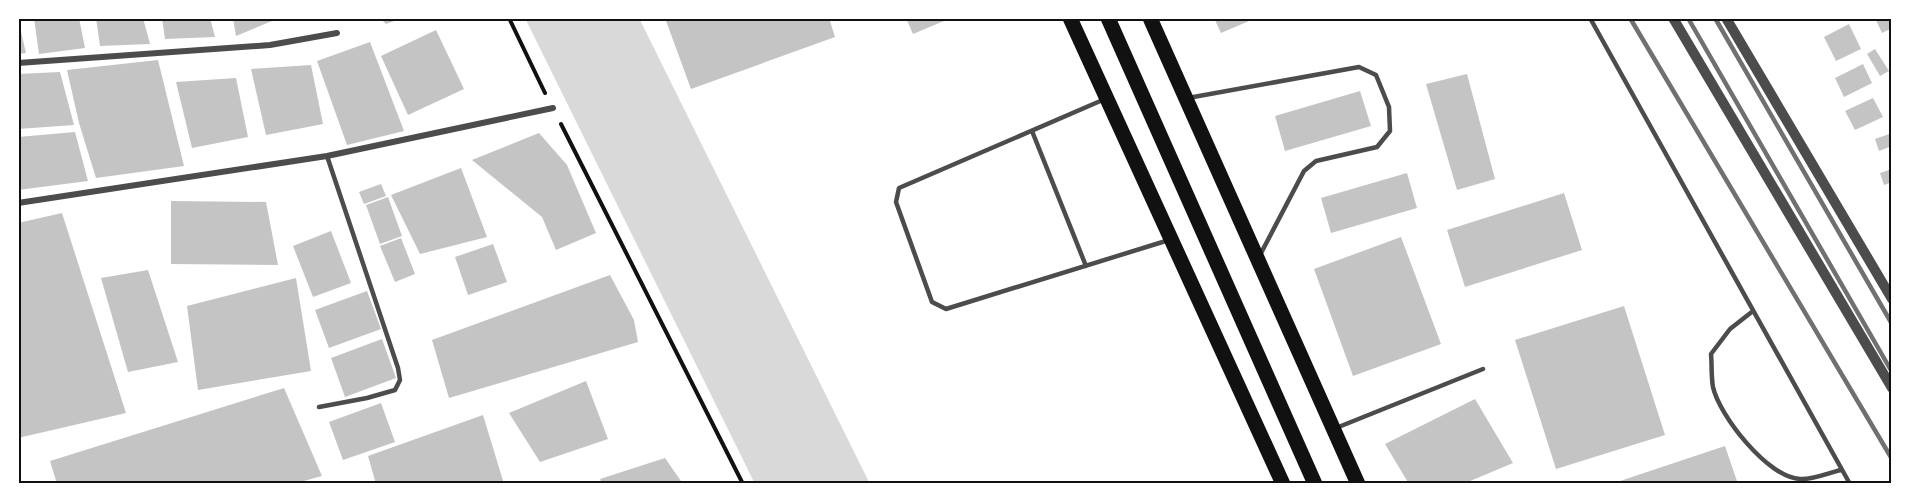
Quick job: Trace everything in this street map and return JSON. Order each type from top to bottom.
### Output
[{"type":"main road","points":[[1070,18],[1105,99],[1283,484]]},
{"type":"main road","points":[[1108,18],[1315,484]]},
{"type":"main road","points":[[1150,18],[1358,484]]},
{"type":"street","points":[[1673,18],[1892,388]]},
{"type":"street","points":[[1726,18],[1892,299]]},
{"type":"street","points":[[18,63],[270,45],[337,33]]},
{"type":"street","points":[[18,203],[327,156],[553,108]]},
{"type":"lane","points":[[1590,18],[1850,484]]},
{"type":"lane","points":[[1185,98],[1359,67],[1376,75],[1389,106],[1390,131],[1377,147],[1316,162],[1304,171],[1258,261]]},
{"type":"lane","points":[[1105,99],[899,188],[896,202],[933,302],[946,309],[1170,240]]},
{"type":"lane","points":[[1032,130],[1086,266]]},
{"type":"lane","points":[[319,407],[395,390],[400,380],[398,368],[327,156]]},
{"type":"lane","points":[[1753,311],[1730,329],[1711,354],[1713,388],[1722,407],[1756,454],[1781,472],[1800,479],[1841,470]]},
{"type":"lane","points":[[1334,429],[1483,369]]},
{"type":"path","points":[[509,18],[743,484]]},
{"type":"shaded area","points":[[525,18],[639,18],[870,484],[755,484]]},
{"type":"building","points":[[34,18],[79,18],[85,48],[39,54]]},
{"type":"building","points":[[96,18],[143,18],[150,44],[100,46]]},
{"type":"building","points":[[162,18],[210,18],[215,37],[165,39]]},
{"type":"building","points":[[233,18],[279,18],[236,36]]},
{"type":"building","points":[[380,18],[402,18],[386,24]]},
{"type":"building","points":[[665,18],[829,18],[835,37],[691,89]]},
{"type":"building","points":[[906,18],[951,18],[913,34]]},
{"type":"building","points":[[1214,18],[1256,18],[1221,33]]},
{"type":"building","points":[[1875,18],[1892,18],[1892,28],[1882,33]]},
{"type":"building","points":[[18,19],[26,53],[18,54]]},
{"type":"building","points":[[1849,24],[1861,49],[1836,61],[1824,37]]},
{"type":"building","points":[[436,30],[464,89],[408,115],[381,56]]},
{"type":"building","points":[[370,42],[404,131],[347,145],[317,61]]},
{"type":"building","points":[[1875,49],[1889,71],[1880,76],[1867,54]]},
{"type":"building","points":[[158,60],[184,166],[96,178],[79,123],[67,70]]},
{"type":"building","points":[[1863,64],[1872,83],[1844,97],[1835,78]]},
{"type":"building","points":[[311,65],[323,124],[266,135],[251,69]]},
{"type":"building","points":[[60,72],[74,125],[18,129],[18,74]]},
{"type":"building","points":[[1467,74],[1495,179],[1457,190],[1426,84]]},
{"type":"building","points":[[236,78],[248,137],[192,148],[176,82]]},
{"type":"building","points":[[1360,91],[1371,126],[1285,151],[1275,116]]},
{"type":"building","points":[[1873,98],[1883,117],[1855,130],[1845,111]]},
{"type":"building","points":[[75,132],[88,181],[18,190],[18,137]]},
{"type":"building","points":[[539,133],[567,165],[596,233],[556,250],[542,217],[472,160]]},
{"type":"building","points":[[1892,133],[1892,146],[1879,151],[1875,139]]},
{"type":"building","points":[[461,168],[487,237],[420,254],[391,195]]},
{"type":"building","points":[[1892,169],[1892,182],[1884,185],[1880,173]]},
{"type":"building","points":[[1407,173],[1417,208],[1331,233],[1321,198]]},
{"type":"building","points":[[381,184],[386,196],[364,204],[359,192]]},
{"type":"building","points":[[1564,193],[1582,250],[1465,287],[1447,230]]},
{"type":"building","points":[[388,197],[402,236],[380,244],[366,205]]},
{"type":"building","points":[[171,201],[266,202],[278,265],[171,264]]},
{"type":"building","points":[[62,213],[126,413],[18,438],[18,223]]},
{"type":"building","points":[[331,231],[351,283],[313,297],[293,246]]},
{"type":"building","points":[[1401,237],[1441,344],[1353,376],[1314,269]]},
{"type":"building","points":[[401,238],[415,274],[395,282],[380,246]]},
{"type":"building","points":[[493,244],[507,282],[468,295],[455,257]]},
{"type":"building","points":[[148,270],[178,362],[128,372],[101,278]]},
{"type":"building","points":[[610,275],[634,320],[638,342],[449,398],[432,340]]},
{"type":"building","points":[[296,278],[311,371],[198,390],[187,306]]},
{"type":"building","points":[[367,291],[381,329],[329,348],[315,310]]},
{"type":"building","points":[[1624,306],[1665,435],[1556,469],[1515,340]]},
{"type":"building","points":[[382,339],[396,378],[345,397],[331,358]]},
{"type":"building","points":[[586,381],[608,439],[540,462],[509,413]]},
{"type":"building","points":[[284,388],[322,476],[293,484],[57,484],[50,461]]},
{"type":"building","points":[[1475,399],[1513,463],[1463,484],[1409,484],[1385,444]]},
{"type":"building","points":[[381,403],[395,442],[343,460],[329,422]]},
{"type":"building","points":[[483,415],[504,484],[376,484],[368,456]]},
{"type":"building","points":[[1725,446],[1738,484],[1611,484]]},
{"type":"building","points":[[665,458],[683,484],[602,484],[600,479]]},
{"type":"railway","points":[[1630,18],[1892,459]]},
{"type":"railway","points":[[1688,18],[1892,372]]},
{"type":"railway","points":[[1715,18],[1892,324]]}]
